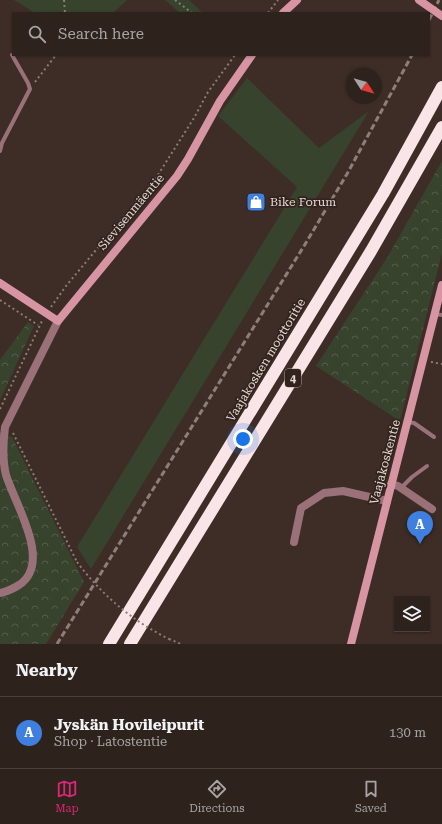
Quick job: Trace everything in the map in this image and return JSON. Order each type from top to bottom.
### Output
[{"type":"highway","name":"Vaajakosken moottoritie","points":[[109,644],[384,194],[442,87]]},
{"type":"highway","name":"4","points":[[130,644],[370,251],[442,127]]},
{"type":"street","points":[[284,12],[296,0]]},
{"type":"street","points":[[419,0],[442,16]]},
{"type":"street","name":"Sievisenmäentie","points":[[58,322],[177,176],[220,101],[251,56]]},
{"type":"street","points":[[0,283],[58,322],[5,426],[2,445],[6,474],[31,542],[34,561],[32,572],[25,581],[0,593]]},
{"type":"street","name":"Vaajakoskentie","points":[[351,644],[391,484],[438,314],[442,285]]},
{"type":"street","points":[[391,484],[401,488],[432,509]]},
{"type":"street","points":[[294,542],[301,508],[324,493],[343,491],[387,501]]},
{"type":"lane","points":[[0,151],[4,138],[30,90],[28,82],[13,56]]},
{"type":"lane","points":[[408,422],[414,423],[434,437]]},
{"type":"lane","points":[[401,488],[412,477],[428,466]]},
{"type":"path","points":[[64,0],[65,12]]},
{"type":"path","points":[[175,0],[191,12]]},
{"type":"path","points":[[269,12],[278,0]]},
{"type":"path","points":[[30,90],[55,56]]},
{"type":"path","points":[[0,409],[38,325],[66,286],[156,178],[194,118],[208,92],[234,56]]},
{"type":"path","points":[[0,300],[38,325]]},
{"type":"path","points":[[430,361],[442,364]]},
{"type":"path","points":[[5,426],[16,435],[78,562],[117,606],[152,631],[181,644]]},
{"type":"green space","points":[[14,0],[127,0],[114,12],[33,12]]},
{"type":"green space","points":[[165,0],[189,0],[202,12],[179,12]]},
{"type":"green space","points":[[247,78],[319,148],[369,111],[91,569],[77,547],[297,187],[218,116]]},
{"type":"green space","points":[[442,161],[442,253],[400,421],[316,366],[387,258]]},
{"type":"green space","points":[[28,322],[34,326],[0,400],[0,360]]},
{"type":"green space","points":[[0,433],[12,437],[84,582],[46,644],[0,644]]},
{"type":"railway","points":[[430,18],[439,0]]},
{"type":"railway","points":[[57,644],[304,246],[347,174],[411,56]]},
{"type":"place","name":"Bike Forum","points":[[256,202]]},
{"type":"place","name":"Jyskän Hovileipurit","points":[[420,544]]}]
